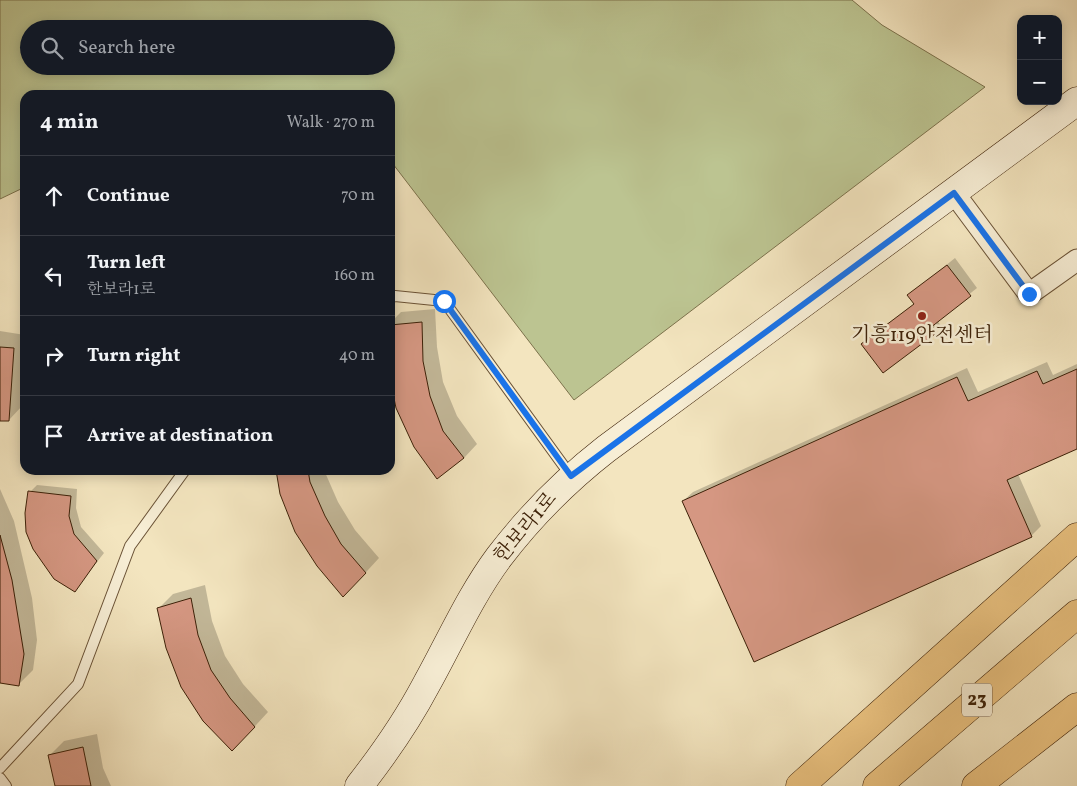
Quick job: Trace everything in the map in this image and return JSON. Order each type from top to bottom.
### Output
[{"type":"highway","points":[[800,786],[1077,537]]},
{"type":"highway","name":"23","points":[[877,786],[1077,614]]},
{"type":"highway","points":[[976,786],[1077,707]]},
{"type":"street","name":"한보라1로","points":[[359,786],[390,747],[425,688],[468,607],[499,558],[546,499],[571,476],[1076,102]]},
{"type":"street","points":[[954,193],[1029,294],[1077,260]]},
{"type":"lane","points":[[395,296],[444,301],[571,476]]},
{"type":"lane","points":[[0,768],[78,684],[130,546],[181,475]]},
{"type":"lane","points":[[0,778],[6,786]]},
{"type":"green space","points":[[0,0],[852,0],[882,25],[985,87],[574,400],[395,167],[395,90],[20,90],[20,189],[0,199]]},
{"type":"building","name":"기흥119안전센터","points":[[947,265],[971,296],[930,328],[935,334],[883,373],[861,344],[914,304],[907,295]]},
{"type":"building","points":[[422,322],[423,361],[430,396],[443,431],[464,458],[437,479],[414,447],[396,408],[395,325]]},
{"type":"building","points":[[0,347],[14,348],[9,421],[0,421]]},
{"type":"building","points":[[1077,369],[1077,449],[1007,480],[1032,537],[754,662],[682,501],[957,377],[968,401],[1037,371],[1043,384]]},
{"type":"building","points":[[277,475],[309,475],[325,516],[341,544],[366,573],[343,597],[317,566],[295,532],[280,494]]},
{"type":"building","points":[[28,491],[71,496],[69,516],[74,534],[97,561],[75,592],[54,579],[33,549],[26,532],[25,513]]},
{"type":"building","points":[[0,535],[12,580],[24,654],[19,686],[0,683]]},
{"type":"building","points":[[191,598],[198,635],[211,670],[230,698],[255,727],[232,751],[203,721],[181,687],[166,648],[157,608]]},
{"type":"building","points":[[83,747],[91,786],[55,786],[48,755]]},
{"type":"place","name":"기흥119안전센터","points":[[922,316]]},
{"type":"route","points":[[444,301],[571,476],[848,269],[954,193],[1029,294]]}]
